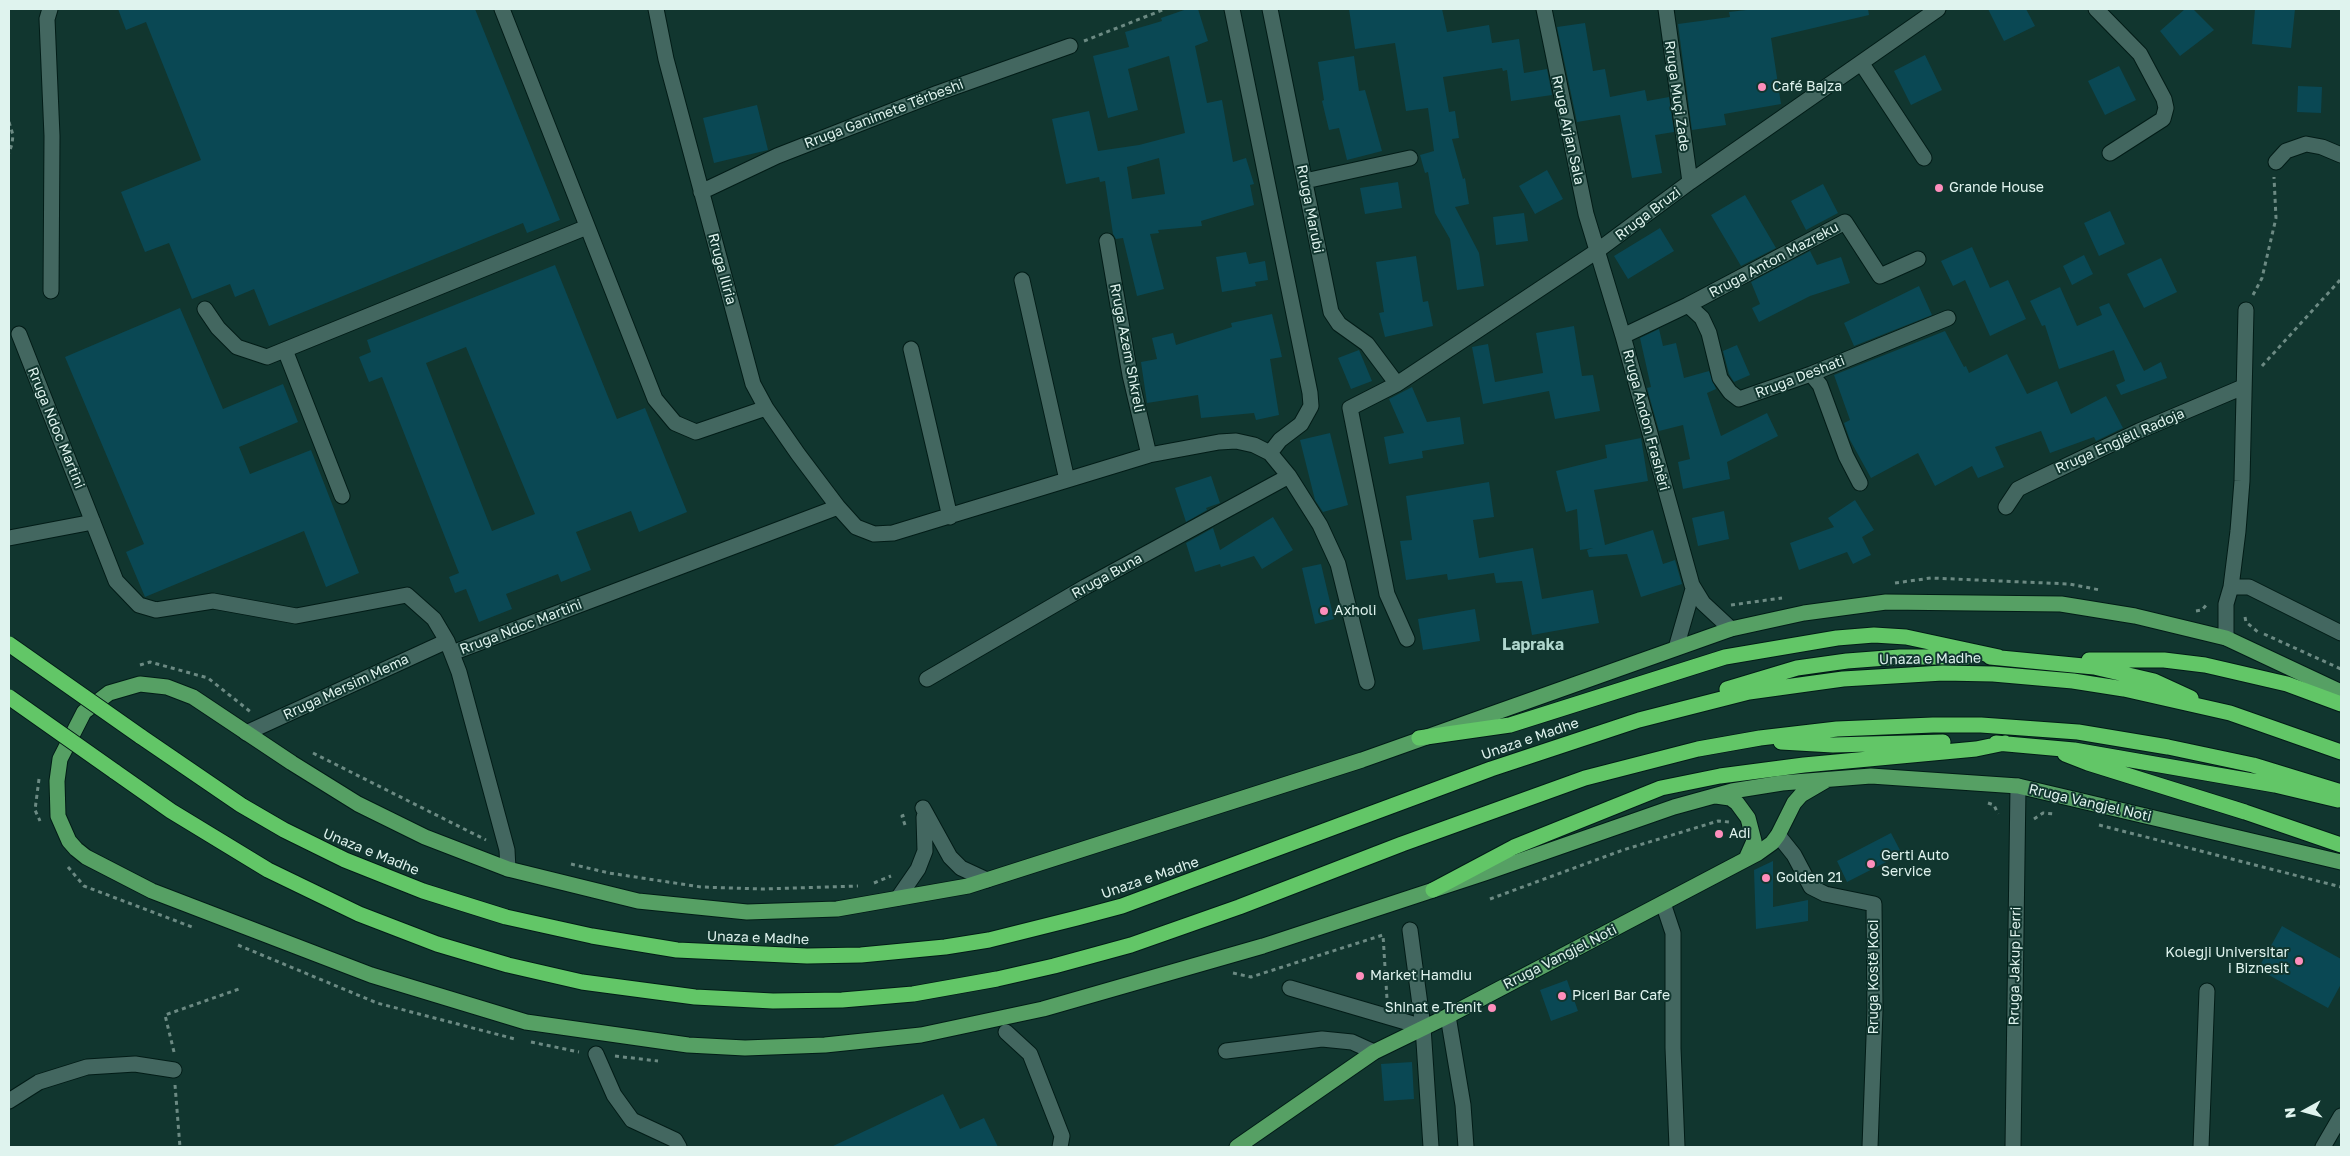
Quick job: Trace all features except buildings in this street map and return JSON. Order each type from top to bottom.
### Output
[{"type":"highway","points":[[1419,738],[1510,725],[1725,657],[1837,638],[1874,635],[1906,637],[1999,657]]},
{"type":"highway","name":"Unaza e Madhe","points":[[9,644],[241,805],[311,845],[423,891],[506,917],[592,936],[677,950],[764,955],[843,955],[902,952],[989,940],[1122,906],[1492,769],[1639,720],[1696,704],[1750,692],[1843,679],[1943,672],[2074,681],[2124,689],[2206,707],[2276,727],[2341,752]]},
{"type":"highway","points":[[1696,704],[1721,691],[1748,681],[1796,668],[1847,661],[1900,657],[1999,657],[2094,667],[2154,681],[2177,690],[2206,707]]},
{"type":"highway","points":[[2051,661],[2164,660],[2205,665],[2286,684],[2341,704]]},
{"type":"highway","points":[[9,698],[171,811],[268,870],[359,914],[470,955],[547,975],[664,994],[764,1001],[842,1000],[913,994],[997,979],[1131,945],[1585,778],[1689,752],[1760,738],[1837,729],[1885,726],[1981,725],[2049,730],[2124,738],[2168,746],[2253,765],[2341,792]]},
{"type":"highway","points":[[1760,738],[1786,743],[1824,745],[1924,742],[2005,743],[2051,746],[2275,785],[2341,800]]},
{"type":"highway","points":[[1433,890],[1514,847],[1661,788],[1720,776],[1804,765],[1976,749],[2005,743]]},
{"type":"highway","points":[[2051,746],[2071,758],[2246,812],[2341,845]]},
{"type":"main road","name":"Rruga Vangjel Noti","points":[[2226,638],[2135,616],[2060,604],[1886,602],[1804,613],[1731,629],[1352,763],[968,886],[837,909],[747,912],[638,901],[508,870],[425,837],[358,804],[193,697],[167,687],[140,684],[109,693],[84,712],[60,759],[57,781],[58,816],[69,841],[86,857],[152,891],[371,975],[526,1022],[688,1045],[745,1048],[825,1046],[922,1035],[1000,1019],[1263,946],[1433,890],[1622,823],[1714,796],[1773,784],[1871,776],[2018,786],[2341,862]]},
{"type":"main road","points":[[2226,638],[2341,692]]},
{"type":"main road","name":"Rruga Vangjel Noti","points":[[1237,1147],[1374,1052],[1448,1016],[1752,856],[1772,843],[1778,836],[1794,803],[1801,795],[1834,778]]},
{"type":"main road","points":[[1714,796],[1730,798],[1737,803],[1748,818],[1754,841],[1752,856]]},
{"type":"street","points":[[50,9],[47,19],[52,136],[51,291]]},
{"type":"street","points":[[502,9],[655,399],[675,423],[696,432],[766,408]]},
{"type":"street","name":"Rruga Iliria","points":[[656,9],[666,59],[753,384],[766,408],[838,507]]},
{"type":"street","points":[[1232,9],[1310,394],[1310,406],[1301,424],[1280,440],[1270,453]]},
{"type":"street","name":"Rruga Marubi","points":[[1270,9],[1331,312],[1339,324],[1366,344],[1397,384]]},
{"type":"street","name":"Rruga Arjan Sala","points":[[1544,9],[1586,214],[1598,251]]},
{"type":"street","name":"Rruga Muçi Zade","points":[[1666,9],[1690,182]]},
{"type":"street","name":"Rruga Bruzi","points":[[1407,639],[1387,594],[1350,408],[1397,384],[1598,251],[1690,182],[1862,64],[1938,9]]},
{"type":"street","points":[[2096,9],[2140,54],[2164,99],[2166,108],[2163,119],[2110,153]]},
{"type":"street","name":"Rruga Ganimete Tërbeshi","points":[[701,192],[777,156],[938,93],[1070,46]]},
{"type":"street","points":[[1862,64],[1924,158]]},
{"type":"street","points":[[2276,162],[2286,151],[2306,144],[2322,147],[2341,154]]},
{"type":"street","points":[[1305,181],[1410,158]]},
{"type":"street","name":"Rruga Anton Mazreku","points":[[1688,305],[1845,222],[1880,276],[1918,259]]},
{"type":"street","points":[[205,309],[218,328],[237,347],[267,357],[587,227]]},
{"type":"street","name":"Rruga Azem Shkreli","points":[[1107,241],[1130,375],[1149,454]]},
{"type":"street","name":"Rruga Andon Frashëri","points":[[1598,251],[1693,588],[1703,603],[1731,629]]},
{"type":"street","points":[[1022,280],[1067,480]]},
{"type":"street","points":[[1623,336],[1688,305]]},
{"type":"street","name":"Rruga Deshati","points":[[1688,305],[1702,318],[1709,333],[1720,378],[1730,392],[1739,399],[1811,374],[1948,318]]},
{"type":"street","points":[[2226,638],[2226,604],[2231,587],[2242,481],[2246,310]]},
{"type":"street","name":"Rruga Ndoc Martini","points":[[19,334],[116,581],[139,605],[156,610],[213,601],[296,616],[407,595],[434,619],[450,647],[838,507]]},
{"type":"street","points":[[911,349],[950,517]]},
{"type":"street","points":[[285,350],[342,496]]},
{"type":"street","points":[[1811,374],[1820,385],[1846,456],[1860,484]]},
{"type":"street","name":"Rruga Engjëll Radoja","points":[[2006,507],[2018,489],[2139,432],[2243,387]]},
{"type":"street","points":[[838,507],[856,527],[874,534],[893,533],[950,517],[1149,454],[1236,441],[1254,445],[1270,453],[1289,476],[1320,525],[1338,564],[1367,682]]},
{"type":"street","name":"Rruga Buna","points":[[928,679],[1085,587],[1289,476]]},
{"type":"street","points":[[9,538],[93,522]]},
{"type":"street","points":[[2231,587],[2248,587],[2341,633]]},
{"type":"street","points":[[1676,648],[1693,588]]},
{"type":"street","points":[[450,647],[507,850],[508,870]]},
{"type":"street","name":"Rruga Mersim Mema","points":[[246,733],[450,647]]},
{"type":"street","name":"Rruga Jakup Ferri","points":[[2013,1147],[2018,786]]},
{"type":"street","points":[[898,898],[918,869],[925,851],[926,831],[922,808],[950,856],[961,868],[987,880]]},
{"type":"street","name":"Rruga Kostë Koci","points":[[1778,836],[1794,855],[1811,887],[1825,894],[1874,904],[1875,1010],[1870,1147]]},
{"type":"street","points":[[1663,903],[1673,933],[1673,1048],[1677,1147]]},
{"type":"street","points":[[1410,930],[1423,1027],[1431,1147]]},
{"type":"street","points":[[1290,988],[1423,1027]]},
{"type":"street","points":[[2201,1147],[2207,990]]},
{"type":"street","points":[[1448,1016],[1463,1105],[1466,1147]]},
{"type":"street","points":[[1006,1032],[1030,1054],[1062,1136],[1060,1147]]},
{"type":"street","points":[[1226,1051],[1322,1039],[1352,1042],[1374,1052]]},
{"type":"street","points":[[596,1054],[614,1095],[632,1120],[675,1140],[679,1147]]},
{"type":"street","points":[[9,1101],[39,1082],[87,1067],[134,1064],[174,1070]]},
{"type":"street","points":[[2323,1147],[2341,1116]]},
{"type":"path","points":[[1070,46],[1165,9]]},
{"type":"path","points":[[9,122],[13,135],[9,153]]},
{"type":"path","points":[[2246,310],[2262,278],[2276,218],[2274,178],[2276,162]]},
{"type":"path","points":[[2243,387],[2341,279]]},
{"type":"path","points":[[1490,899],[1624,850],[1688,830],[1718,821],[1737,823]]},
{"type":"path","points":[[1229,973],[1251,977],[1383,935],[1389,1017]]},
{"type":"path","points":[[180,1147],[174,1070],[176,1060],[165,1015],[239,989]]},
{"type":"place","name":"Café Bajza","points":[[1762,87]]},
{"type":"place","name":"Grande House","points":[[1939,188]]},
{"type":"place","name":"Axholi","points":[[1324,611]]},
{"type":"place","name":"Adi","points":[[1719,834]]},
{"type":"place","name":"Gerti Auto Service","points":[[1871,864]]},
{"type":"place","name":"Golden 21","points":[[1766,878]]},
{"type":"place","name":"Kolegji Universitar i Biznesit","points":[[2299,961]]},
{"type":"place","name":"Market Hamdiu","points":[[1360,976]]},
{"type":"place","name":"Piceri Bar Cafe","points":[[1562,996]]},
{"type":"place","name":"Shinat e Trenit","points":[[1492,1008]]},
{"type":"district","name":"Lapraka","points":[[1533,645]]}]
